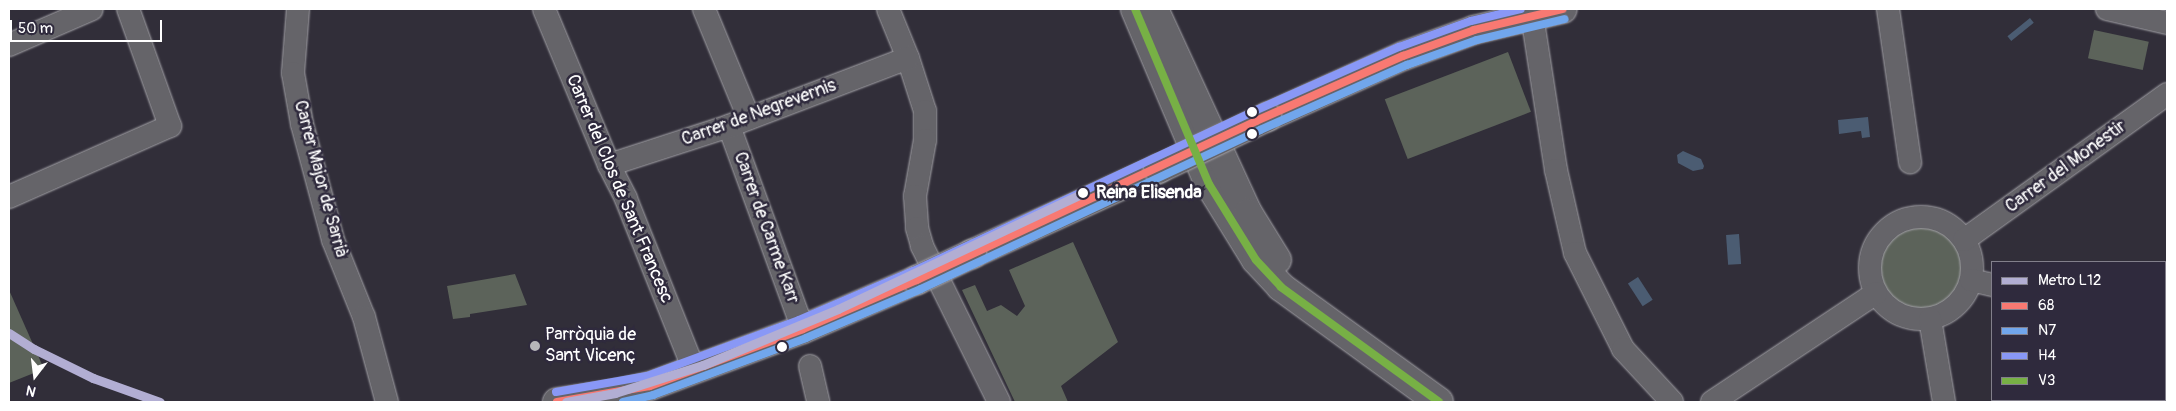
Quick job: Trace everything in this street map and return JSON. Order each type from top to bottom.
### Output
[{"type":"street","points":[[9,45],[92,9]]},
{"type":"street","points":[[9,197],[170,126],[128,9]]},
{"type":"street","name":"Carrer Major de Sarrià","points":[[298,9],[293,73],[302,124],[333,240],[364,318],[388,402]]},
{"type":"street","name":"Carrer del Clos de Sant Francesc","points":[[544,9],[609,165],[626,199],[694,370]]},
{"type":"street","name":"Carrer de Carme Karr","points":[[704,9],[803,329]]},
{"type":"street","points":[[888,9],[908,58],[925,111],[926,126],[915,196],[917,228],[922,246],[999,402]]},
{"type":"street","points":[[1135,9],[1195,153],[1219,204],[1256,260],[1281,287],[1439,402]]},
{"type":"street","points":[[1154,9],[1248,213],[1281,266],[1316,312]]},
{"type":"street","points":[[557,402],[619,394],[652,394],[694,370],[803,329],[917,280],[1267,117],[1403,56],[1474,30],[1563,9]]},
{"type":"street","points":[[1888,9],[1910,162]]},
{"type":"street","points":[[2108,9],[2167,23]]},
{"type":"street","points":[[1532,16],[1556,170],[1575,253],[1623,349],[1672,402]]},
{"type":"street","name":"Carrer de Negrevernis","points":[[609,165],[739,122],[908,58]]},
{"type":"street","name":"Carrer del Monestir","points":[[1964,240],[2167,94]]},
{"type":"street","points":[[1914,216],[1930,217],[1945,222],[1964,240],[1969,250],[1973,268],[1982,282],[1946,313],[1930,319],[1907,318],[1894,312],[1876,293],[1870,278],[1871,253],[1880,236],[1891,225],[1914,216]]},
{"type":"street","points":[[1712,402],[1876,293]]},
{"type":"street","points":[[1930,319],[1944,402]]},
{"type":"street","points":[[810,366],[818,402]]},
{"type":"shaded area","points":[[2094,30],[2149,42],[2143,70],[2088,58]]},
{"type":"shaded area","points":[[1508,52],[1531,112],[1408,159],[1385,99]]},
{"type":"shaded area","points":[[1920,225],[1943,232],[1955,244],[1962,267],[1955,290],[1943,302],[1920,309],[1897,302],[1885,290],[1878,267],[1885,244],[1897,232]]},
{"type":"shaded area","points":[[1073,242],[1118,342],[1061,386],[1068,402],[1015,402],[962,290],[975,285],[987,311],[1001,305],[1017,316],[1025,306],[1009,270]]},
{"type":"shaded area","points":[[515,274],[527,305],[470,314],[470,317],[453,319],[447,286]]},
{"type":"shaded area","points":[[9,290],[44,369],[9,383]]},
{"type":"water","points":[[2030,18],[2034,23],[2011,41],[2007,36]]},
{"type":"water","points":[[1868,117],[1870,137],[1862,138],[1861,131],[1839,134],[1838,120]]},
{"type":"water","points":[[1683,151],[1701,159],[1704,166],[1703,169],[1693,171],[1678,163],[1677,155]]},
{"type":"water","points":[[1739,234],[1741,264],[1728,265],[1726,235]]},
{"type":"water","points":[[1638,277],[1653,300],[1643,306],[1628,284]]},
{"type":"metro line","name":"L12","points":[[566,402],[615,393],[703,365],[838,309],[1083,193]]},
{"type":"metro line","name":"L12","points":[[9,333],[34,349],[93,378],[160,402]]},
{"type":"transit line","name":"V3","points":[[1135,9],[1209,184],[1256,260],[1281,287],[1439,402]]},
{"type":"transit line","name":"H4","points":[[556,392],[647,376],[799,320],[913,271],[1252,112],[1399,47],[1471,21],[1521,9]]},
{"type":"transit line","name":"68","points":[[557,402],[650,386],[803,329],[917,280],[1256,121],[1403,56],[1474,30],[1563,9]]},
{"type":"transit line","name":"N7","points":[[623,402],[653,395],[806,338],[921,289],[1260,130],[1407,65],[1477,40],[1565,19]]},
{"type":"place","name":"Reina Elisenda","points":[[1083,193]]},
{"type":"place","name":"Parròquia de Sant Vicenç","points":[[535,346]]}]
